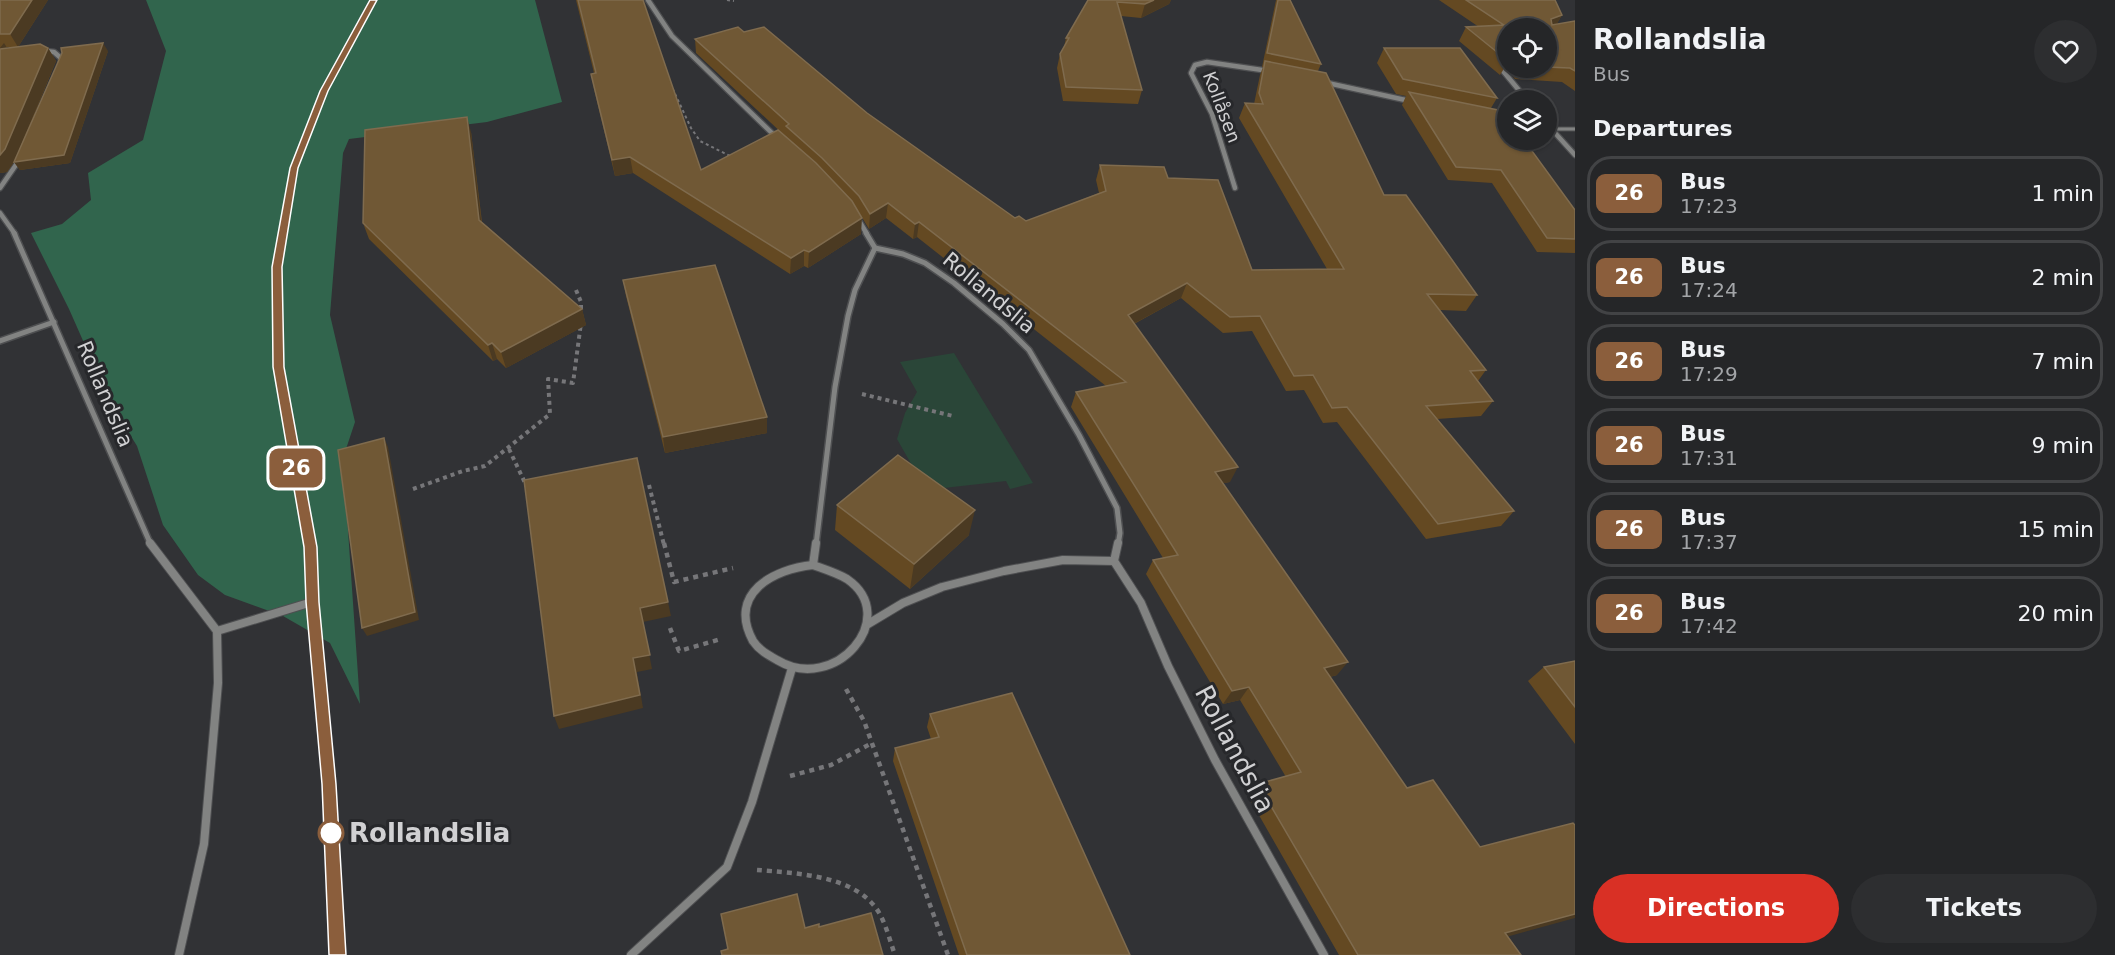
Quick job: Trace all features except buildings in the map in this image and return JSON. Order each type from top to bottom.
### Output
[{"type":"street","points":[[338,955],[329,784],[312,602],[310,547],[279,367],[277,267],[294,168],[324,91],[373,0]]},
{"type":"street","points":[[648,0],[672,36],[779,140]]},
{"type":"street","points":[[43,51],[54,52],[62,59],[58,70]]},
{"type":"street","name":"Kollåsen","points":[[1235,188],[1218,126],[1207,98],[1191,73],[1195,65],[1207,62],[1272,72]]},
{"type":"street","points":[[1508,78],[1519,90]]},
{"type":"street","points":[[1315,81],[1418,103]]},
{"type":"street","points":[[1557,137],[1575,155]]},
{"type":"street","points":[[0,188],[18,165],[22,154]]},
{"type":"street","name":"Rollandslia","points":[[0,213],[13,231],[149,542],[217,632]]},
{"type":"street","points":[[813,565],[835,387],[855,290],[875,248],[855,214]]},
{"type":"street","name":"Rollandslia","points":[[875,248],[903,254],[925,263],[954,283],[1003,324],[1029,350],[1079,435],[1117,508],[1120,533],[1114,561],[1141,603],[1168,666],[1215,760],[1323,955]]},
{"type":"street","name":"Rollandslia","points":[[0,341],[54,322]]},
{"type":"street","points":[[868,624],[903,603],[952,584],[1063,560],[1114,561]]},
{"type":"street","points":[[813,565],[831,570],[848,579],[860,592],[867,608],[868,624],[862,641],[850,655],[833,665],[813,670],[792,668],[772,660],[758,648],[748,632],[746,615],[750,598],[760,583],[775,572],[793,566],[813,565]]},
{"type":"street","points":[[179,955],[204,844],[218,683],[217,632],[312,602]]},
{"type":"street","points":[[631,955],[727,867],[752,802],[792,668]]},
{"type":"lane","points":[[1557,130],[1575,129]]},
{"type":"path","points":[[727,0],[734,1]]},
{"type":"path","points":[[670,83],[678,94],[683,112],[701,142],[741,162]]},
{"type":"path","points":[[413,489],[462,471],[485,466],[550,414],[548,380],[573,382],[581,324],[581,302],[576,290]]},
{"type":"path","points":[[835,387],[953,416]]},
{"type":"path","points":[[509,449],[529,491]]},
{"type":"path","points":[[649,485],[674,582],[736,568],[775,572]]},
{"type":"path","points":[[670,628],[679,651],[748,632]]},
{"type":"path","points":[[833,665],[864,721],[948,955]]},
{"type":"path","points":[[784,777],[831,765],[872,743]]},
{"type":"path","points":[[727,867],[804,874],[863,893],[878,910],[895,955]]},
{"type":"green space","points":[[146,0],[535,0],[562,102],[487,122],[349,139],[343,153],[330,315],[355,422],[343,458],[360,704],[330,643],[283,616],[225,595],[198,575],[163,525],[137,446],[111,404],[69,309],[31,233],[62,224],[91,200],[88,173],[143,140],[166,51]]},
{"type":"green space","points":[[954,353],[1033,483],[1010,489],[1006,481],[926,490],[897,439],[905,413],[917,392],[900,362]]},
{"type":"bus line","name":"26","points":[[337,955],[329,784],[312,602],[310,547],[279,367],[277,267],[294,168],[324,91],[373,0]]},
{"type":"place","name":"Rollandslia","points":[[331,833]]}]
